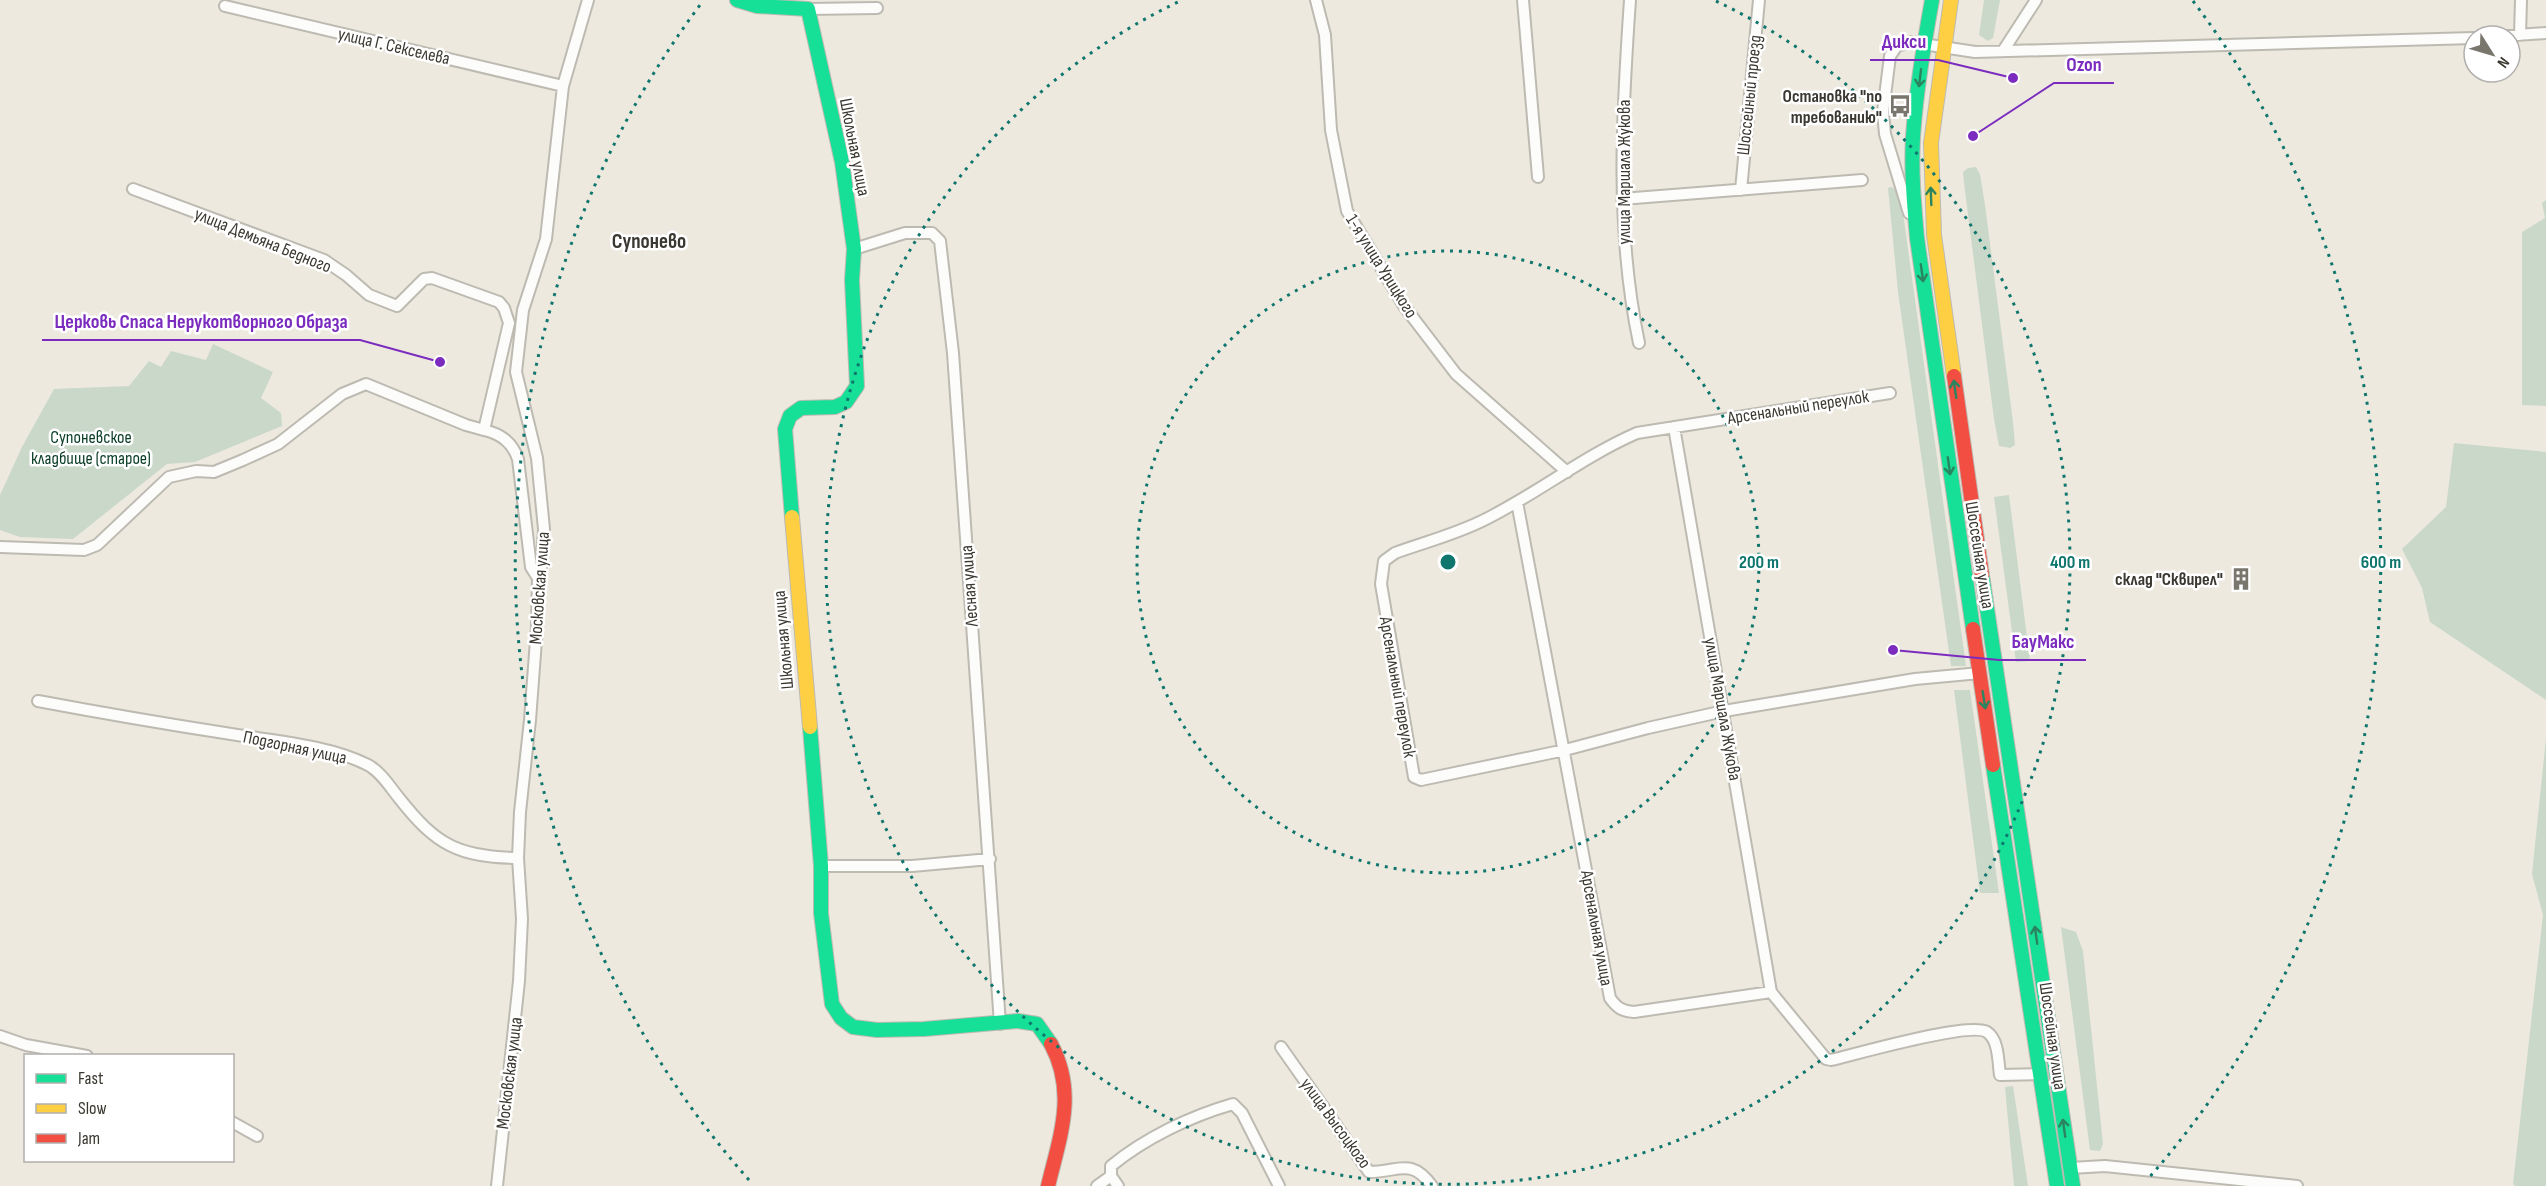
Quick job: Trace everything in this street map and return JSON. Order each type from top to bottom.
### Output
[{"type":"main road","points":[[737,0],[757,6],[808,9]]},
{"type":"main road","name":"Шоссейная улица","points":[[1932,0],[1913,138],[1913,192],[1917,238],[2057,1186]]},
{"type":"main road","name":"Шоссейная улица","points":[[1951,0],[1931,143],[1934,235],[1996,676],[2073,1186]]},
{"type":"main road","name":"Школьная улица","points":[[808,9],[842,162],[854,249],[852,280],[857,386],[846,402],[835,407],[801,408],[790,416],[785,429],[821,866],[821,913],[832,1004],[841,1018],[854,1026],[877,1030],[1018,1021],[1037,1024],[1051,1041],[1064,1070],[1067,1096],[1048,1186]]},
{"type":"street","name":"Московская улица","points":[[497,1186],[519,981],[522,919],[518,858],[520,812],[536,639],[538,578],[542,563],[544,529],[537,458],[516,372],[523,310],[546,239],[563,86],[588,0]]},
{"type":"street","name":"1-я улица Урицкого","points":[[1316,0],[1325,35],[1331,130],[1347,211],[1404,306],[1456,374],[1567,472]]},
{"type":"street","points":[[1522,0],[1538,177]]},
{"type":"street","name":"улица Маршала Жукова","points":[[1630,0],[1624,87],[1622,199],[1626,272],[1639,343]]},
{"type":"street","name":"Шоссейный проезд","points":[[1741,190],[1759,0]]},
{"type":"street","points":[[2003,51],[2037,0]]},
{"type":"street","points":[[2520,24],[2521,0]]},
{"type":"street","name":"улица Г. Секселева","points":[[225,6],[563,86]]},
{"type":"street","points":[[808,9],[878,8]]},
{"type":"street","points":[[2522,34],[2546,33]]},
{"type":"street","points":[[1917,238],[1885,134],[1883,112],[1887,65],[1893,50],[1902,43],[1962,52],[2462,38]]},
{"type":"street","points":[[1622,199],[1862,180]]},
{"type":"street","name":"улица Демьяна Бедного","points":[[133,189],[324,260],[369,295],[397,306],[424,279],[432,278],[499,302],[507,315],[508,331],[484,430]]},
{"type":"street","name":"Лесная улица","points":[[854,249],[905,233],[932,233],[940,241],[953,353],[1000,1023]]},
{"type":"street","points":[[0,548],[84,550],[97,545],[169,477],[196,471],[214,472],[278,444],[342,394],[366,384],[506,439],[515,449],[531,567],[538,578]]},
{"type":"street","name":"Арсенальный переулок","points":[[1890,393],[1637,433],[1611,444],[1518,502],[1484,520],[1395,553],[1384,561],[1381,584],[1414,777],[1421,780],[1565,750],[1724,711],[1915,679],[1980,673]]},
{"type":"street","name":"улица Маршала Жукова","points":[[1674,427],[1771,992]]},
{"type":"street","name":"Арсенальная улица","points":[[1518,502],[1610,998],[1616,1007],[1625,1012],[1634,1012],[1771,992]]},
{"type":"street","name":"Подгорная улица","points":[[38,701],[297,744],[354,759],[371,766],[414,817],[436,838],[461,851],[478,856],[518,858]]},
{"type":"street","points":[[821,866],[912,867],[990,859]]},
{"type":"street","points":[[1771,992],[1826,1059],[1831,1060],[1974,1028],[1988,1032],[1992,1037],[2000,1075],[2040,1074]]},
{"type":"street","points":[[0,1036],[26,1044],[77,1054]]},
{"type":"street","name":"улица Высоцкого","points":[[1281,1047],[1369,1172],[1383,1172],[1405,1166],[1418,1170],[1432,1186]]},
{"type":"street","points":[[1118,1186],[1111,1176],[1111,1166],[1128,1152],[1183,1124],[1233,1104],[1242,1113],[1279,1186]]},
{"type":"street","points":[[234,1123],[257,1136]]},
{"type":"street","points":[[2070,1168],[2105,1166],[2297,1186]]},
{"type":"street","points":[[1097,1186],[1111,1176]]},
{"type":"green space","points":[[1984,0],[2000,0],[1993,38],[1988,41],[1979,35]]},
{"type":"green space","points":[[1976,167],[1980,174],[1985,205],[2013,422],[2015,445],[2010,448],[1999,446],[1994,419],[1964,183],[1963,172],[1968,168]]},
{"type":"green space","points":[[1892,187],[1899,193],[1902,206],[1966,666],[1951,666],[1898,292],[1888,188]]},
{"type":"green space","points":[[2546,200],[2546,406],[2522,405],[2522,232],[2545,218],[2542,203]]},
{"type":"green space","name":"Супоневское кладбище (старое)","points":[[213,344],[273,372],[261,398],[281,413],[282,426],[195,462],[167,464],[73,539],[20,537],[0,530],[0,495],[22,447],[54,389],[129,386],[149,361],[161,367],[171,351],[206,360]]},
{"type":"green space","points":[[2454,443],[2546,452],[2546,700],[2430,622],[2422,588],[2402,549],[2446,507]]},
{"type":"green space","points":[[2009,495],[2030,661],[2016,662],[1994,497]]},
{"type":"green space","points":[[1954,690],[1970,690],[1999,893],[1980,893]]},
{"type":"green space","points":[[2546,738],[2546,1186],[2515,1186],[2513,1184],[2543,915],[2532,874]]},
{"type":"green space","points":[[2061,927],[2076,932],[2083,951],[2103,1144],[2100,1151],[2090,1150]]},
{"type":"green space","points":[[2013,1086],[2028,1186],[2014,1186],[2005,1087]]},
{"type":"traffic: fast","points":[[737,0],[757,6],[808,9],[842,162],[854,249],[852,280],[857,386],[846,402],[835,407],[801,408],[790,416],[785,429],[792,517]]},
{"type":"traffic: fast","points":[[1932,0],[1914,120],[1912,162],[1914,200],[1917,238],[1973,629]]},
{"type":"traffic: fast","points":[[1982,575],[2073,1186]]},
{"type":"traffic: fast","points":[[810,727],[821,866],[821,913],[832,1004],[841,1018],[853,1027],[877,1030],[924,1029],[1018,1021],[1037,1024],[1051,1044]]},
{"type":"traffic: fast","points":[[1993,765],[2057,1186]]},
{"type":"traffic: slow","points":[[1951,0],[1931,143],[1934,235],[1954,376]]},
{"type":"traffic: slow","points":[[792,517],[810,727]]},
{"type":"traffic: jam","points":[[1954,376],[1982,575]]},
{"type":"traffic: jam","points":[[1973,629],[1993,765]]},
{"type":"traffic: jam","points":[[1048,1186],[1061,1132],[1065,1097],[1059,1062],[1051,1044]]},
{"type":"place","name":"Дикси","points":[[2013,78]]},
{"type":"place","name":"Остановка \"по требованию\"","points":[[1900,106]]},
{"type":"place","name":"Ozon","points":[[1973,136]]},
{"type":"place","name":"Церковь Спаса Нерукотворного Образа","points":[[440,362]]},
{"type":"place","name":"склад \"Сквирел\"","points":[[2241,579]]},
{"type":"place","name":"БауМакс","points":[[1893,650]]},
{"type":"district","name":"Супонево","points":[[649,241]]}]
